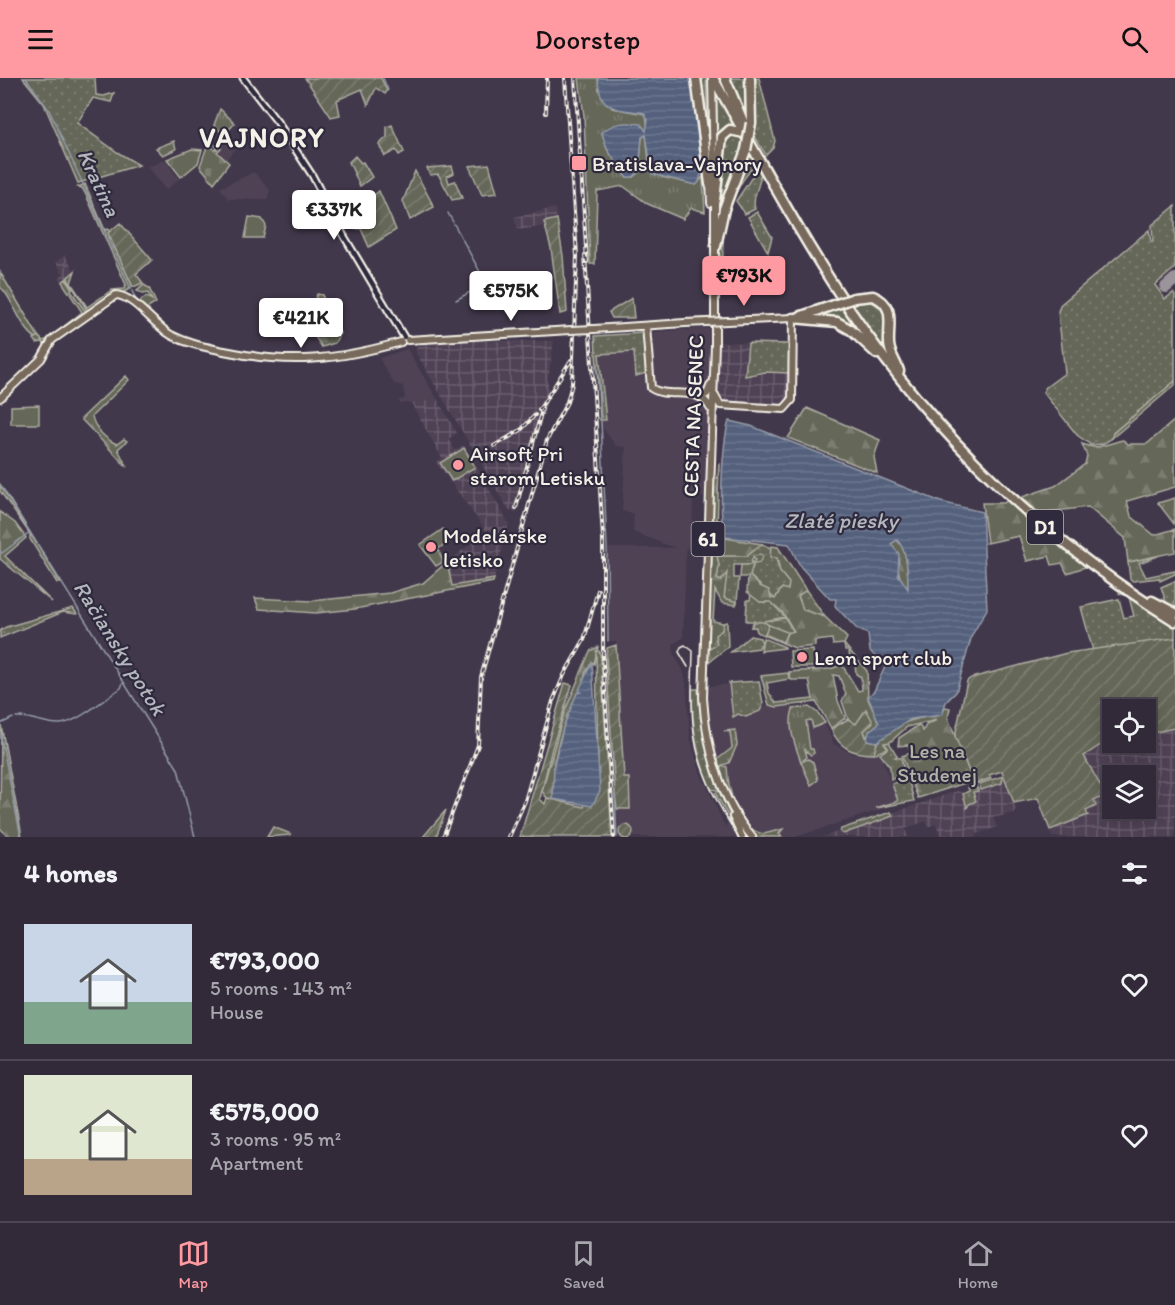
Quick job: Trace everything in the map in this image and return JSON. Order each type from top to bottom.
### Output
[{"type":"highway","points":[[696,78],[710,184]]},
{"type":"highway","name":"D1","points":[[712,78],[747,129],[829,271],[899,371],[940,420],[1008,490],[1086,556],[1175,617]]},
{"type":"highway","points":[[725,78],[747,129]]},
{"type":"highway","points":[[716,246],[722,217],[746,150],[750,78]]},
{"type":"highway","points":[[715,200],[721,138],[730,130],[747,129]]},
{"type":"highway","name":"D1","points":[[747,129],[821,265],[889,365],[954,440],[1028,512],[1099,570],[1175,617]]},
{"type":"highway","points":[[790,321],[854,298],[873,296],[886,306],[891,316],[889,345],[899,371]]},
{"type":"highway","points":[[790,321],[831,320],[844,325],[889,365]]},
{"type":"main road","name":"CESTA NA SENEC","points":[[712,78],[709,87],[711,384],[700,695],[709,754],[723,796],[735,820],[747,836]]},
{"type":"main road","name":"CESTA NA SENEC","points":[[712,78],[716,246],[714,393],[703,705],[717,771],[747,836]]},
{"type":"main road","points":[[0,398],[41,359],[55,337],[110,296],[125,297],[157,325],[177,338],[203,347],[254,357],[295,361],[330,359],[405,340],[685,323],[790,321],[790,406],[779,409],[728,407],[717,409],[713,416]]},
{"type":"main road","points":[[646,333],[655,325]]},
{"type":"main road","points":[[638,326],[646,333]]},
{"type":"main road","points":[[646,326],[651,388],[696,396],[706,401],[710,408]]},
{"type":"main road","points":[[696,396],[707,394],[711,384]]},
{"type":"main road","points":[[714,393],[718,404],[728,407]]},
{"type":"street","points":[[243,78],[278,123],[312,175],[405,340]]},
{"type":"shaded area","points":[[226,140],[235,149],[226,160],[217,152]]},
{"type":"shaded area","points":[[165,160],[179,179],[166,190],[147,167]]},
{"type":"shaded area","points":[[254,172],[270,190],[267,200],[228,199],[220,188]]},
{"type":"shaded area","points":[[555,208],[557,219],[544,222],[545,226],[518,230],[514,217]]},
{"type":"shaded area","points":[[65,255],[75,272],[62,282],[59,278],[63,274],[56,262]]},
{"type":"shaded area","points":[[710,328],[705,497],[693,496],[692,541],[686,550],[683,638],[673,644],[674,655],[682,668],[686,681],[690,737],[700,772],[725,826],[728,823],[736,837],[633,837],[633,826],[618,827],[617,809],[629,809],[629,778],[624,779],[616,641],[607,641],[608,548],[675,548],[633,532],[634,514],[622,511],[626,447],[616,446],[600,424],[600,420],[606,420],[599,354],[635,352],[636,375],[646,373],[649,387],[653,332]]},
{"type":"shaded area","points":[[472,341],[554,341],[548,380],[549,394],[516,514],[508,509],[416,353],[416,348],[421,344]]},
{"type":"shaded area","points":[[720,342],[790,344],[788,402],[778,407],[724,404],[717,399]]},
{"type":"shaded area","points":[[407,349],[436,397],[422,403],[399,403],[399,400],[405,399],[403,386],[394,384],[379,358]]},
{"type":"shaded area","points":[[436,397],[457,433],[449,439],[455,450],[464,445],[509,524],[494,579],[452,586],[447,562],[487,532],[436,462],[442,458],[411,403],[422,403]]},
{"type":"shaded area","points":[[759,681],[764,705],[814,709],[824,722],[834,744],[853,754],[880,754],[899,804],[795,837],[755,837],[738,815],[721,776],[709,732],[707,695],[710,686]]},
{"type":"shaded area","points":[[1175,728],[1175,837],[1052,837],[1050,830],[1088,816],[1086,811],[1094,800],[1084,756],[1102,745],[1102,753],[1156,753],[1156,732]]},
{"type":"shaded area","points":[[1005,778],[1017,812],[993,818],[997,827],[976,834],[977,837],[941,837],[936,824],[928,827],[926,821],[905,829],[908,837],[822,837],[957,791],[964,793]]},
{"type":"green space","points":[[23,78],[95,78],[96,95],[104,96],[114,93],[111,102],[93,98],[77,123],[139,165],[78,183],[44,104]]},
{"type":"green space","points":[[305,78],[381,78],[387,91],[385,94],[376,88],[368,105],[362,89],[337,100],[340,115],[331,117]]},
{"type":"green space","points":[[579,78],[598,78],[599,90],[612,108],[646,114],[648,130],[646,131],[623,124],[613,126],[602,133],[607,149],[626,177],[633,177],[639,172],[642,137],[646,135],[650,170],[662,177],[696,185],[703,177],[705,212],[691,208],[683,219],[648,204],[623,186],[597,191],[595,264],[590,264],[584,116]]},
{"type":"green space","points":[[697,78],[706,78],[709,161]]},
{"type":"green space","points":[[727,78],[748,78],[750,120],[745,119]]},
{"type":"green space","points":[[751,78],[759,78],[775,141],[773,148],[766,155],[752,133]]},
{"type":"green space","points":[[714,86],[740,129],[729,128],[717,167]]},
{"type":"green space","points":[[220,109],[235,123],[224,135],[214,125]]},
{"type":"green space","points":[[392,125],[404,152],[399,155],[396,150],[385,156],[379,145],[387,137],[387,127]]},
{"type":"green space","points":[[738,132],[746,142],[718,226],[725,135]]},
{"type":"green space","points":[[174,141],[176,149],[163,155],[156,148]]},
{"type":"green space","points":[[209,141],[214,150],[217,149],[215,145],[221,144],[217,152],[229,163],[214,183],[200,166]]},
{"type":"green space","points":[[749,146],[758,162],[736,193],[724,231],[723,256],[719,256],[725,217]]},
{"type":"green space","points":[[192,149],[202,150],[198,163],[181,177],[167,159]]},
{"type":"green space","points":[[355,156],[361,163],[363,162],[372,177],[360,186],[349,162]]},
{"type":"green space","points":[[489,164],[497,193],[482,195],[469,166]]},
{"type":"green space","points":[[760,165],[755,209],[745,214],[736,201]]},
{"type":"green space","points":[[452,166],[454,173],[447,176],[449,183],[455,181],[462,198],[452,200],[438,174],[430,175],[427,168]]},
{"type":"green space","points":[[415,171],[434,207],[410,220],[403,201]]},
{"type":"green space","points":[[85,184],[105,230],[108,229],[133,287],[124,292],[111,294],[88,311],[67,278],[75,271],[71,283],[87,307],[112,290],[124,289],[126,285],[86,195],[82,188],[78,187]]},
{"type":"green space","points":[[379,191],[396,230],[369,247],[361,229],[353,228],[343,211],[358,199],[362,205]]},
{"type":"green space","points":[[1175,206],[1175,268],[1155,285],[1165,299],[1173,293],[1175,295],[1175,381],[1113,433],[1112,438],[1103,444],[1091,445],[1077,435],[1043,392],[1046,387],[1065,373],[1058,311],[1061,304],[1149,230],[1151,242],[1153,242],[1152,225]]},
{"type":"green space","points":[[757,212],[772,237],[768,252],[748,217]]},
{"type":"green space","points":[[249,217],[262,219],[266,226],[263,238],[245,238]]},
{"type":"green space","points":[[557,219],[563,256],[567,312],[560,314],[551,248],[544,222]]},
{"type":"green space","points":[[120,223],[152,260],[136,274],[143,283],[133,287],[108,233]]},
{"type":"green space","points":[[0,272],[38,336],[36,338],[25,327],[0,287]]},
{"type":"green space","points":[[66,279],[71,291],[86,312],[45,347],[43,342],[37,343],[34,339],[38,336],[43,341],[48,339],[82,312],[62,282]]},
{"type":"green space","points":[[144,285],[149,288],[156,303],[145,310],[139,304],[142,299],[147,297],[152,300],[148,293],[142,294],[137,291]]},
{"type":"green space","points":[[317,294],[322,295],[325,302],[315,312],[311,312]]},
{"type":"green space","points":[[632,298],[634,318],[612,318],[609,312]]},
{"type":"green space","points":[[853,301],[866,301],[881,309],[887,325],[889,355],[876,351],[846,324],[802,317]]},
{"type":"green space","points":[[330,313],[340,333],[335,343],[322,347],[313,334]]},
{"type":"green space","points":[[643,333],[646,373],[636,376],[634,352],[599,354],[606,420],[600,420],[595,336]]},
{"type":"green space","points":[[748,343],[790,344],[789,373],[765,372],[745,376]]},
{"type":"green space","points":[[126,376],[129,380],[92,416],[98,429],[109,440],[117,444],[124,439],[127,441],[118,449],[127,467],[81,419]]},
{"type":"green space","points":[[1175,381],[1175,385],[1112,438],[1113,433]]},
{"type":"green space","points":[[39,405],[39,424],[11,424],[11,406]]},
{"type":"green space","points":[[807,408],[880,440],[874,457],[877,473],[788,438]]},
{"type":"green space","points":[[1175,420],[1175,487],[1127,501],[1131,516],[1154,535],[1175,529],[1175,552],[1128,562],[1125,538],[1088,507],[1039,513],[1022,497],[1055,486],[1085,464],[1087,456],[1082,444],[1098,447],[1123,440],[1128,444],[1147,444]]},
{"type":"green space","name":"Airsoft Pri starom Letisku","points":[[464,448],[475,467],[452,481],[440,463]]},
{"type":"green space","points":[[719,463],[717,532],[710,540],[713,477],[718,478]]},
{"type":"green space","points":[[0,485],[61,583],[57,583],[30,539],[30,534],[0,491]]},
{"type":"green space","points":[[1175,498],[1174,524],[1158,503]]},
{"type":"green space","points":[[1009,499],[1088,566],[1067,573],[1062,563],[1052,565],[1049,556],[1027,561],[1019,536],[987,543],[982,503],[1004,503]]},
{"type":"green space","points":[[0,512],[15,523],[26,538],[5,556],[52,602],[0,559]]},
{"type":"green space","name":"Modelárske letisko","points":[[443,529],[450,541],[438,549],[443,562],[436,566],[420,545]]},
{"type":"green space","points":[[725,538],[762,544],[747,556],[717,556],[719,566],[717,579],[721,581],[727,573],[724,598],[737,602],[736,605],[722,603],[715,590],[713,621],[723,623],[722,630],[715,635],[717,644],[707,649],[710,544]]},
{"type":"green space","points":[[897,540],[905,556],[908,589],[899,574],[896,555],[891,544]]},
{"type":"green space","points":[[762,544],[773,549],[780,572],[789,583],[788,590],[779,592],[775,599],[750,576],[753,564],[759,563],[753,557],[750,565],[734,565],[734,578],[739,578],[737,602],[724,598],[726,575],[721,581],[717,579],[719,566],[717,556],[747,556]]},
{"type":"green space","points":[[771,546],[778,547],[806,590],[798,596],[803,610],[825,617],[847,638],[844,644],[833,645],[832,639],[815,641],[815,646],[795,648],[783,643],[787,633],[794,631],[783,613],[771,602],[760,602],[747,592],[748,577],[740,577],[741,565],[750,565],[755,560],[753,557],[760,554],[763,556],[759,563],[753,564],[750,576],[760,586],[769,590],[771,598],[775,599],[782,588],[788,590],[789,583],[780,572],[777,558],[770,558]]},
{"type":"green space","points":[[1158,556],[1139,563],[1146,577],[1175,571],[1175,574],[1160,581],[1159,578],[1133,581],[1130,579],[1128,562]]},
{"type":"green space","points":[[447,562],[452,586],[494,579],[493,582],[355,609],[316,613],[259,609],[255,598],[311,601],[390,593],[423,583]]},
{"type":"green space","points":[[1175,581],[1175,607],[1166,602],[1161,587]]},
{"type":"green space","points":[[806,590],[825,617],[803,610],[798,595]]},
{"type":"green space","points":[[1123,590],[1175,624],[1175,638],[1093,651],[1081,607],[1119,599],[1124,618],[1134,616],[1129,597],[1119,593]]},
{"type":"green space","points":[[751,594],[760,602],[771,602],[785,617],[764,621],[785,618],[794,632],[787,633],[783,643],[757,632],[756,627],[751,627],[754,621],[746,621],[747,600],[750,600]]},
{"type":"green space","points":[[73,608],[77,614],[63,612],[0,638],[0,631],[6,627]]},
{"type":"green space","points":[[727,622],[728,647],[707,663],[706,648],[715,639],[715,635],[722,630],[723,623]]},
{"type":"green space","points":[[754,622],[764,622],[769,625],[764,635],[757,632],[756,627],[751,627]]},
{"type":"green space","points":[[769,625],[787,632],[783,642],[765,634]]},
{"type":"green space","points":[[750,636],[760,638],[762,643],[759,648],[731,652]]},
{"type":"green space","points":[[763,638],[785,647],[785,648],[761,651]]},
{"type":"green space","points":[[1175,638],[1175,728],[1156,732],[1156,699],[1102,699],[1102,745],[1084,756],[1102,789],[1102,797],[1094,800],[1096,806],[1086,811],[1088,815],[1050,830],[1038,798],[1014,803],[1002,771],[989,775],[991,778],[974,784],[955,736],[967,681],[971,678],[1067,653]]},
{"type":"green space","points":[[844,644],[867,671],[868,699],[879,723],[866,737],[864,731],[848,719],[842,701],[846,694],[839,676],[833,675],[838,701],[845,718],[831,728],[816,702],[777,707],[769,705],[761,676],[788,673],[789,679],[767,683],[769,693],[776,703],[813,699],[809,680],[791,680],[789,672],[830,669],[842,665],[858,691],[862,690],[861,677],[856,674],[855,663],[850,664],[849,650],[845,650]]},
{"type":"green space","points":[[616,645],[624,778],[629,778],[630,809],[617,809],[615,794],[606,656],[607,648]]},
{"type":"green space","points":[[598,647],[594,664],[592,662],[585,674],[582,692],[567,716],[554,764],[553,799],[547,798],[542,791],[563,716],[590,651]]},
{"type":"green space","name":"Leon sport club","points":[[813,650],[815,667],[791,667],[790,651]]},
{"type":"green space","points":[[596,651],[599,651],[601,658],[612,837],[520,837],[565,683],[572,685],[552,748],[540,799],[545,804],[547,798],[584,807],[598,765]]},
{"type":"green space","points":[[759,681],[763,704],[760,711],[746,717],[738,714],[733,717],[729,683]]},
{"type":"green space","points":[[692,689],[698,689],[703,734],[719,789],[717,790],[711,789],[698,752]]},
{"type":"green space","points":[[809,707],[818,713],[825,723],[813,728],[811,720],[806,721],[810,749],[813,749],[814,753],[811,755],[805,750],[807,757],[801,762],[792,736],[791,716],[793,709]]},
{"type":"green space","name":"Les na Studenej","points":[[945,707],[950,708],[948,718],[974,784],[965,783],[918,798],[902,756],[911,753],[908,745],[898,746],[899,738],[919,725],[923,731],[926,725],[937,720],[907,727],[890,742],[884,743],[888,748],[874,754],[873,750],[878,741],[893,728],[912,720],[942,715]]},
{"type":"green space","points":[[866,709],[873,722],[864,731],[867,740],[877,742],[874,754],[848,749],[843,746],[831,729],[848,719],[856,724]]},
{"type":"green space","points":[[1,725],[22,837],[9,837],[0,828]]},
{"type":"green space","points":[[735,730],[737,745],[729,763],[718,767],[718,759],[732,748],[730,732],[724,731]]},
{"type":"green space","points":[[889,742],[897,756],[895,757],[901,758],[906,776],[891,779],[890,767],[880,754],[888,748],[884,743]]},
{"type":"green space","points":[[808,759],[813,762],[818,780],[811,785],[801,762]]},
{"type":"green space","points":[[722,765],[727,767],[729,786],[737,809],[728,795],[720,769]]},
{"type":"green space","points":[[1003,776],[1002,783],[981,790],[979,784]]},
{"type":"green space","points":[[904,778],[909,782],[914,801],[876,808],[898,801],[892,784]]},
{"type":"green space","points":[[976,785],[978,791],[973,792],[976,801],[969,804],[967,808],[963,794],[969,791],[968,787]]},
{"type":"green space","points":[[719,791],[740,837],[715,793]]},
{"type":"green space","points":[[446,810],[436,837],[423,837]]},
{"type":"green space","points":[[891,812],[893,816],[843,834],[840,832],[841,829]]},
{"type":"green space","points":[[745,822],[755,831],[764,834],[783,829],[779,834],[782,837],[754,837]]},
{"type":"green space","points":[[626,825],[632,829],[631,837],[621,837],[619,832],[621,827]]},
{"type":"green space","points":[[273,827],[291,834],[267,837]]},
{"type":"water","points":[[598,78],[691,78],[702,170],[696,185],[652,174],[646,135],[642,137],[639,172],[633,177],[626,177],[607,149],[602,133],[610,127],[625,123],[641,124],[646,131],[648,120],[644,113],[618,109],[606,103],[599,89]]},
{"type":"water","name":"Zlaté piesky","points":[[729,421],[751,426],[941,502],[982,512],[987,609],[972,635],[956,692],[946,702],[942,715],[911,719],[877,742],[867,740],[869,731],[879,723],[868,697],[874,691],[885,667],[870,651],[868,634],[857,629],[835,606],[836,599],[830,599],[800,566],[789,544],[724,537],[722,526],[723,461]],"holes":[[[897,540],[901,544],[907,563],[908,589],[898,574],[899,554],[891,544]]]},
{"type":"water","points":[[592,662],[600,791],[592,806],[553,799],[554,764],[564,725],[577,693],[581,692],[579,690]]},
{"type":"waterway","name":"Kratina","points":[[26,78],[49,110],[137,302]]},
{"type":"waterway","points":[[383,78],[388,90]]},
{"type":"waterway","points":[[448,213],[453,222]]},
{"type":"waterway","points":[[454,224],[486,283],[456,300]]},
{"type":"waterway","points":[[595,365],[599,379],[607,547],[608,641]]},
{"type":"waterway","name":"Račiansky potok","points":[[0,484],[178,769],[195,837]]},
{"type":"waterway","points":[[0,551],[2,553],[30,532]]},
{"type":"waterway","points":[[16,717],[53,724],[66,723],[91,710],[121,688],[123,683]]},
{"type":"waterway","points":[[0,724],[13,718]]},
{"type":"waterway","points":[[0,733],[21,837]]},
{"type":"waterway","points":[[615,796],[617,837]]},
{"type":"runway","points":[[1166,287],[1175,279]]},
{"type":"tram line","points":[[688,667],[679,652],[685,645],[693,651],[692,714],[700,760],[712,791],[738,837]]},
{"type":"railway","points":[[546,113],[547,78]]},
{"type":"railway","points":[[443,837],[478,745],[481,677],[547,440],[567,402],[572,384],[577,256],[565,78]]},
{"type":"railway","points":[[575,78],[587,262]]},
{"type":"railway","points":[[585,255],[603,537],[603,658],[614,837]]},
{"type":"railway","points":[[539,410],[571,360]]},
{"type":"railway","points":[[516,508],[542,409]]},
{"type":"railway","points":[[494,446],[521,430],[535,415]]},
{"type":"railway","points":[[509,837],[525,801],[553,701],[564,675],[584,640],[598,590]]},
{"type":"place","name":"Bratislava-Vajnory","points":[[579,163]]},
{"type":"place","name":"Airsoft Pri starom Letisku","points":[[458,465]]},
{"type":"place","name":"Modelárske letisko","points":[[431,547]]},
{"type":"place","name":"Leon sport club","points":[[802,657]]},
{"type":"district","name":"VAJNORY","points":[[262,137]]}]
